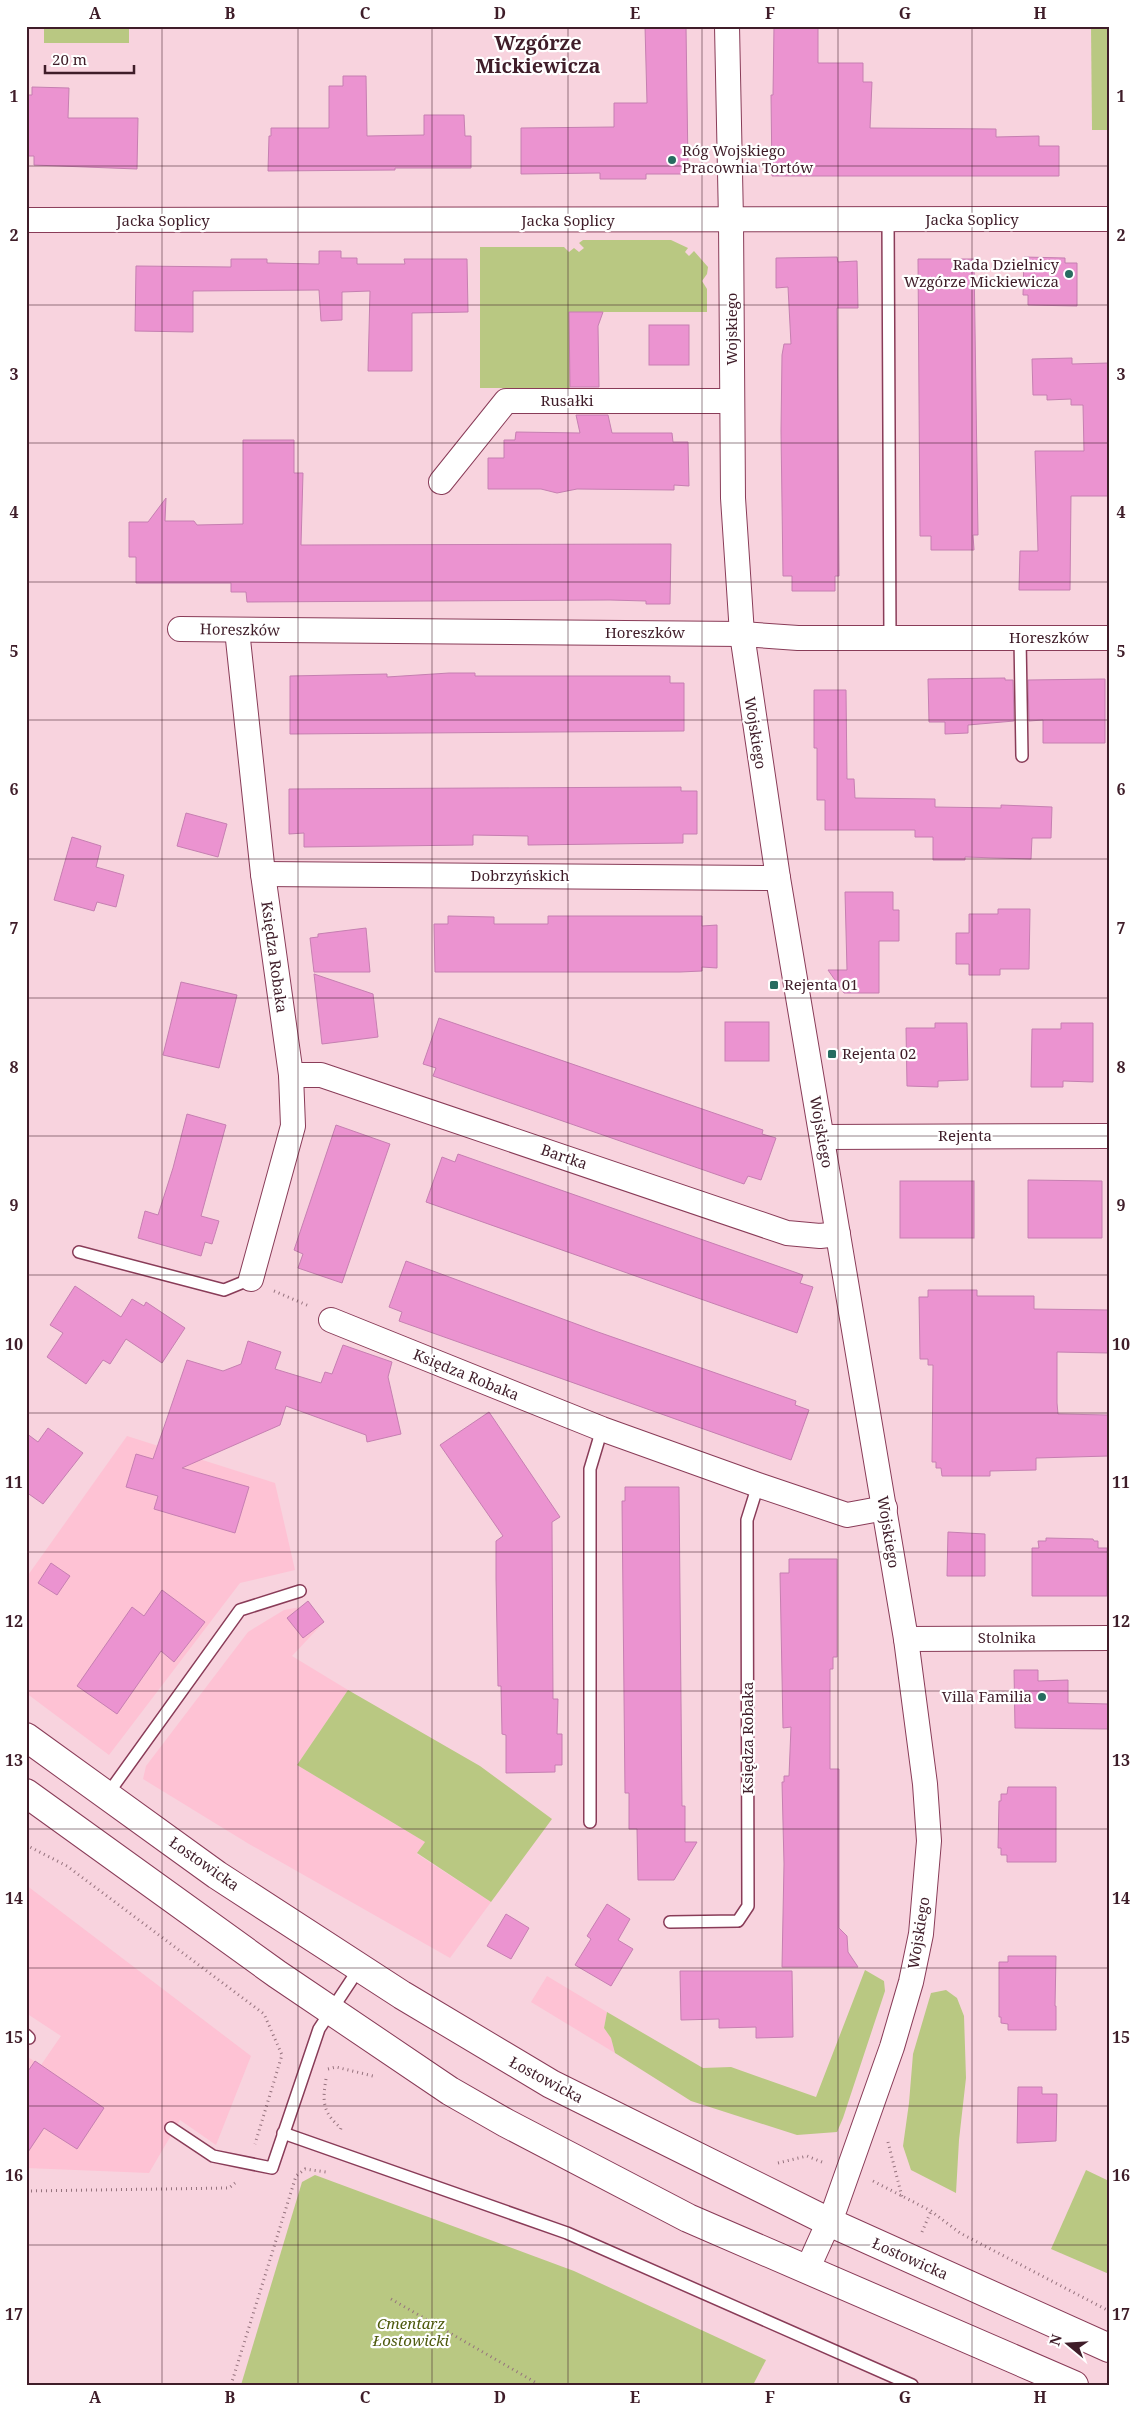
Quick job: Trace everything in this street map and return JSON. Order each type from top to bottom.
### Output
[{"type":"main road","name":"Łostowicka","points":[[26,1738],[217,1875],[360,1967],[551,2084],[829,2222],[1109,2348]]},
{"type":"main road","points":[[26,1793],[330,2010],[450,2091],[506,2123],[688,2218],[1074,2385]]},
{"type":"street","name":"Wojskiego","points":[[727,26],[731,220],[733,498],[742,634],[778,878],[906,1639],[926,1784],[929,1842],[926,1890],[911,1982],[892,2046],[848,2173],[829,2222],[807,2270]]},
{"type":"street","name":"Jacka Soplicy","points":[[26,220],[1109,219]]},
{"type":"street","name":"Rusałki","points":[[441,482],[506,401],[732,401]]},
{"type":"street","name":"Horeszków","points":[[180,629],[742,634],[798,638],[1109,638]]},
{"type":"street","name":"Księdza Robaka","points":[[237,630],[262,874],[291,1075],[293,1126],[251,1279]]},
{"type":"street","name":"Dobrzyńskich","points":[[262,874],[778,878]]},
{"type":"street","name":"Bartka","points":[[291,1075],[320,1075],[788,1233],[820,1236],[838,1234]]},
{"type":"street","name":"Rejenta","points":[[822,1136],[1109,1136]]},
{"type":"street","name":"Księdza Robaka","points":[[331,1320],[602,1430],[758,1485],[847,1514],[885,1508]]},
{"type":"street","name":"Stolnika","points":[[906,1639],[1109,1638]]},
{"type":"lane","points":[[888,220],[890,638]]},
{"type":"lane","points":[[1020,638],[1022,756]]},
{"type":"lane","points":[[79,1252],[224,1290],[251,1279]]},
{"type":"lane","points":[[590,1822],[590,1468],[602,1430]]},
{"type":"lane","name":"Księdza Robaka","points":[[670,1922],[738,1921],[748,1906],[747,1520],[758,1485]]},
{"type":"lane","points":[[106,1795],[240,1610],[300,1591]]},
{"type":"lane","points":[[171,2128],[213,2156],[272,2168],[306,2062],[319,2029],[360,1967]]},
{"type":"lane","points":[[283,2133],[567,2234],[912,2385]]},
{"type":"path","points":[[251,1279],[280,1295],[326,1312],[331,1320]]},
{"type":"path","points":[[26,1845],[67,1866],[264,2014],[282,2055]]},
{"type":"path","points":[[328,2069],[323,2097],[329,2117],[342,2128]]},
{"type":"path","points":[[886,2135],[902,2197]]},
{"type":"path","points":[[776,2164],[807,2156],[848,2173],[880,2183],[902,2197],[931,2211],[960,2232],[1109,2311]]},
{"type":"path","points":[[231,2385],[296,2176],[305,2169],[326,2173]]},
{"type":"path","points":[[391,2299],[540,2385]]},
{"type":"shaded area","points":[[127,1436],[275,1483],[295,1570],[240,1583],[109,1755],[26,1693],[26,1578]]},
{"type":"shaded area","points":[[308,1601],[324,1622],[292,1656],[348,1690],[297,1765],[425,1842],[417,1854],[491,1902],[450,1958],[249,1844],[143,1779],[146,1766],[248,1632],[284,1610],[301,1607]]},
{"type":"shaded area","points":[[26,1885],[251,2056],[216,2145],[180,2120],[149,2173],[26,2168],[26,2056],[41,2065],[61,2036],[26,2013]]},
{"type":"shaded area","points":[[547,1976],[607,2012],[604,2028],[611,2038],[615,2053],[531,2002]]},
{"type":"green space","points":[[44,26],[129,26],[129,43],[44,43]]},
{"type":"green space","points":[[1091,26],[1109,26],[1109,130],[1092,130]]},
{"type":"green space","points":[[583,240],[671,240],[688,248],[685,252],[689,256],[694,251],[708,267],[707,274],[702,281],[707,289],[707,312],[570,312],[570,388],[480,388],[480,247],[564,247],[569,252],[574,248],[579,252],[584,248],[579,243]]},
{"type":"green space","points":[[348,1690],[480,1766],[552,1819],[491,1902],[417,1853],[425,1842],[297,1765]]},
{"type":"green space","points":[[865,1970],[884,1981],[885,1991],[837,2132],[797,2135],[691,2101],[615,2053],[611,2038],[604,2028],[607,2012],[703,2068],[731,2067],[816,2097]]},
{"type":"green space","points":[[946,1990],[957,1998],[964,2016],[966,2078],[959,2140],[956,2193],[911,2170],[903,2146],[913,2054],[931,1993]]},
{"type":"green space","points":[[1086,2170],[1109,2181],[1109,2274],[1051,2249]]},
{"type":"green space","name":"Cmentarz Łostowicki","points":[[315,2175],[574,2271],[766,2360],[753,2385],[241,2385],[302,2182]]},
{"type":"building","points":[[645,26],[686,26],[688,167],[681,174],[646,174],[646,179],[600,179],[600,173],[521,174],[521,128],[614,127],[614,103],[647,103]]},
{"type":"building","points":[[774,26],[818,26],[818,63],[863,63],[863,82],[872,82],[870,128],[996,129],[996,137],[1039,136],[1039,146],[1059,146],[1059,176],[772,176],[771,95],[773,95]]},
{"type":"building","points":[[343,76],[366,76],[367,136],[424,135],[424,115],[464,115],[465,136],[471,136],[471,168],[268,171],[271,128],[329,128],[329,86],[343,86]]},
{"type":"building","points":[[32,87],[69,88],[68,118],[138,118],[137,169],[34,165],[34,156],[26,156],[26,95],[32,95]]},
{"type":"building","points":[[319,251],[341,251],[341,258],[357,258],[357,264],[405,264],[404,259],[467,259],[468,312],[412,313],[412,371],[368,371],[370,291],[342,292],[342,320],[321,321],[319,290],[193,291],[193,332],[135,331],[136,266],[231,267],[231,259],[267,259],[267,263],[319,264]]},
{"type":"building","points":[[837,257],[838,262],[857,261],[858,308],[837,308],[839,576],[835,576],[835,591],[792,591],[792,576],[783,576],[781,431],[782,355],[784,344],[791,344],[788,287],[776,288],[776,258]]},
{"type":"building","points":[[1024,257],[1065,258],[1065,263],[1077,263],[1077,306],[1028,305],[1028,295],[1023,295]]},
{"type":"building","points":[[918,259],[974,259],[978,535],[973,535],[974,550],[931,550],[931,536],[920,536]]},
{"type":"building","points":[[569,312],[603,312],[598,326],[599,387],[570,387]]},
{"type":"building","points":[[649,325],[689,325],[689,365],[649,365]]},
{"type":"building","points":[[1072,358],[1072,364],[1109,363],[1109,496],[1071,496],[1070,590],[1019,590],[1020,551],[1038,551],[1035,451],[1084,451],[1083,405],[1071,405],[1071,399],[1047,400],[1047,395],[1033,395],[1032,359]]},
{"type":"building","points":[[576,415],[608,415],[612,433],[672,433],[673,442],[688,442],[689,486],[674,485],[674,490],[577,489],[557,493],[541,489],[488,489],[488,458],[504,458],[504,440],[515,440],[516,432],[580,433]]},
{"type":"building","points":[[243,440],[294,440],[294,473],[303,473],[301,545],[671,544],[670,604],[646,604],[646,601],[610,600],[247,602],[246,592],[231,592],[231,583],[136,583],[136,557],[129,557],[129,522],[148,522],[166,498],[165,521],[194,521],[197,525],[243,524]]},
{"type":"building","points":[[475,673],[475,676],[670,676],[670,683],[684,683],[684,731],[290,734],[290,676],[387,674],[387,677]]},
{"type":"building","points":[[1005,678],[1005,680],[1013,680],[1014,721],[968,725],[968,733],[945,734],[945,722],[929,722],[928,679]]},
{"type":"building","points":[[1105,679],[1105,743],[1043,743],[1043,720],[1029,721],[1028,680]]},
{"type":"building","points":[[814,690],[846,690],[847,779],[854,779],[855,798],[935,799],[935,807],[1001,808],[1001,805],[1052,807],[1051,838],[1032,838],[1031,859],[965,857],[965,860],[933,860],[933,837],[915,837],[915,830],[825,830],[825,800],[817,800],[817,748],[814,748]]},
{"type":"building","points":[[681,787],[681,791],[697,791],[697,834],[683,834],[683,843],[528,845],[528,836],[473,835],[473,845],[304,847],[304,833],[289,834],[289,789]]},
{"type":"building","points":[[186,813],[227,824],[218,857],[177,846]]},
{"type":"building","points":[[72,837],[101,846],[96,867],[124,875],[116,907],[97,902],[94,911],[54,900]]},
{"type":"building","points":[[845,892],[893,892],[893,910],[899,910],[899,941],[879,941],[879,993],[844,993],[828,970],[847,970]]},
{"type":"building","points":[[998,909],[1030,909],[1029,969],[1000,969],[1000,975],[969,975],[969,964],[956,964],[956,933],[969,933],[969,914],[998,914]]},
{"type":"building","points":[[448,916],[494,917],[494,924],[548,924],[548,916],[702,916],[702,926],[717,925],[717,968],[702,967],[702,971],[680,972],[435,972],[434,924],[448,924]]},
{"type":"building","points":[[366,928],[370,972],[314,972],[310,938],[318,937],[318,934]]},
{"type":"building","points":[[314,974],[373,994],[378,1037],[322,1044]]},
{"type":"building","points":[[181,982],[237,995],[219,1068],[163,1055]]},
{"type":"building","points":[[439,1018],[763,1130],[762,1134],[776,1138],[761,1180],[748,1176],[744,1184],[433,1076],[436,1068],[423,1064]]},
{"type":"building","points":[[725,1022],[769,1022],[769,1061],[725,1061]]},
{"type":"building","points":[[935,1023],[967,1023],[968,1080],[938,1081],[938,1087],[907,1086],[906,1028],[935,1028]]},
{"type":"building","points":[[1061,1023],[1093,1023],[1093,1082],[1063,1081],[1063,1087],[1031,1087],[1032,1029],[1061,1029]]},
{"type":"building","points":[[187,1114],[226,1125],[201,1216],[219,1221],[212,1244],[205,1242],[201,1256],[138,1238],[145,1211],[158,1215]]},
{"type":"building","points":[[336,1125],[390,1144],[342,1283],[298,1268],[303,1254],[294,1250]]},
{"type":"building","points":[[458,1154],[803,1275],[800,1283],[813,1287],[797,1333],[426,1202],[442,1157],[455,1162]]},
{"type":"building","points":[[1028,1180],[1102,1181],[1102,1238],[1028,1238]]},
{"type":"building","points":[[900,1181],[974,1181],[974,1238],[900,1238]]},
{"type":"building","points":[[406,1261],[598,1332],[796,1401],[795,1405],[809,1410],[791,1460],[399,1321],[402,1312],[389,1307]]},
{"type":"building","points":[[75,1286],[121,1317],[132,1299],[144,1306],[146,1302],[185,1328],[162,1363],[126,1339],[110,1364],[103,1360],[86,1384],[47,1357],[63,1333],[50,1325]]},
{"type":"building","points":[[928,1290],[977,1290],[977,1296],[1034,1296],[1034,1309],[1109,1310],[1109,1353],[1057,1352],[1057,1403],[1058,1414],[1109,1415],[1109,1456],[1036,1458],[1036,1470],[990,1471],[990,1476],[942,1476],[941,1468],[936,1468],[936,1462],[932,1462],[933,1365],[928,1365],[928,1359],[920,1359],[919,1297],[928,1297]]},
{"type":"building","points":[[248,1341],[281,1352],[275,1369],[321,1383],[325,1372],[332,1374],[343,1345],[392,1362],[388,1377],[401,1434],[367,1442],[366,1435],[286,1406],[280,1425],[182,1468],[249,1487],[235,1533],[154,1509],[158,1496],[126,1487],[136,1454],[153,1459],[187,1360],[223,1371],[241,1364]]},
{"type":"building","points":[[489,1412],[560,1517],[552,1522],[553,1699],[558,1699],[557,1734],[562,1734],[562,1765],[555,1765],[555,1772],[506,1773],[506,1735],[502,1734],[501,1686],[498,1686],[496,1578],[496,1541],[503,1536],[440,1445]]},
{"type":"building","points":[[48,1428],[83,1453],[43,1504],[26,1492],[26,1433],[38,1442]]},
{"type":"building","points":[[625,1487],[679,1487],[682,1806],[685,1806],[685,1842],[697,1842],[674,1880],[638,1880],[637,1829],[629,1829],[629,1793],[625,1793],[622,1501],[625,1501]]},
{"type":"building","points":[[948,1532],[985,1534],[985,1576],[947,1576]]},
{"type":"building","points":[[1046,1538],[1093,1539],[1098,1541],[1098,1548],[1107,1548],[1107,1596],[1032,1596],[1032,1548],[1039,1548],[1038,1541],[1046,1541]]},
{"type":"building","points":[[789,1559],[837,1559],[837,1657],[833,1657],[833,1669],[830,1669],[830,1769],[839,1769],[839,1928],[847,1936],[848,1952],[858,1967],[782,1967],[784,1864],[782,1782],[784,1782],[784,1776],[789,1776],[791,1727],[783,1728],[780,1573],[789,1573]]},
{"type":"building","points":[[51,1563],[70,1576],[57,1595],[38,1583]]},
{"type":"building","points":[[162,1590],[205,1622],[174,1662],[161,1651],[117,1714],[77,1686],[132,1607],[144,1616]]},
{"type":"building","points":[[308,1601],[324,1622],[303,1638],[287,1618]]},
{"type":"building","points":[[1014,1670],[1038,1670],[1038,1681],[1068,1680],[1068,1703],[1109,1704],[1109,1729],[1015,1728]]},
{"type":"building","points":[[1008,1787],[1056,1787],[1056,1862],[1007,1862],[1007,1855],[1001,1855],[1001,1848],[998,1848],[999,1801],[1001,1801],[1001,1794],[1007,1794]]},
{"type":"building","points":[[607,1904],[630,1919],[618,1940],[633,1949],[611,1986],[575,1965],[591,1939],[587,1936]]},
{"type":"building","points":[[506,1914],[529,1928],[511,1959],[487,1946]]},
{"type":"building","points":[[1008,1956],[1056,1956],[1056,2030],[1008,2030],[1008,2024],[1001,2023],[1001,2017],[999,2017],[999,1962],[1008,1962]]},
{"type":"building","points":[[680,1971],[792,1971],[793,2037],[756,2038],[756,2027],[719,2028],[719,2019],[681,2020]]},
{"type":"building","points":[[35,2061],[104,2108],[77,2149],[44,2128],[26,2155],[26,2074]]},
{"type":"building","points":[[1018,2087],[1042,2087],[1042,2094],[1057,2094],[1056,2141],[1017,2143]]},
{"type":"place","name":"Róg Wojskiego Pracownia Tortów","points":[[672,160]]},
{"type":"place","name":"Rada Dzielnicy Wzgórze Mickiewicza","points":[[1069,274]]},
{"type":"place","name":"Rejenta 01","points":[[774,985]]},
{"type":"place","name":"Rejenta 02","points":[[832,1054]]},
{"type":"place","name":"Villa Familia","points":[[1042,1697]]},
{"type":"district","name":"Wzgórze Mickiewicza","points":[[538,54]]}]
